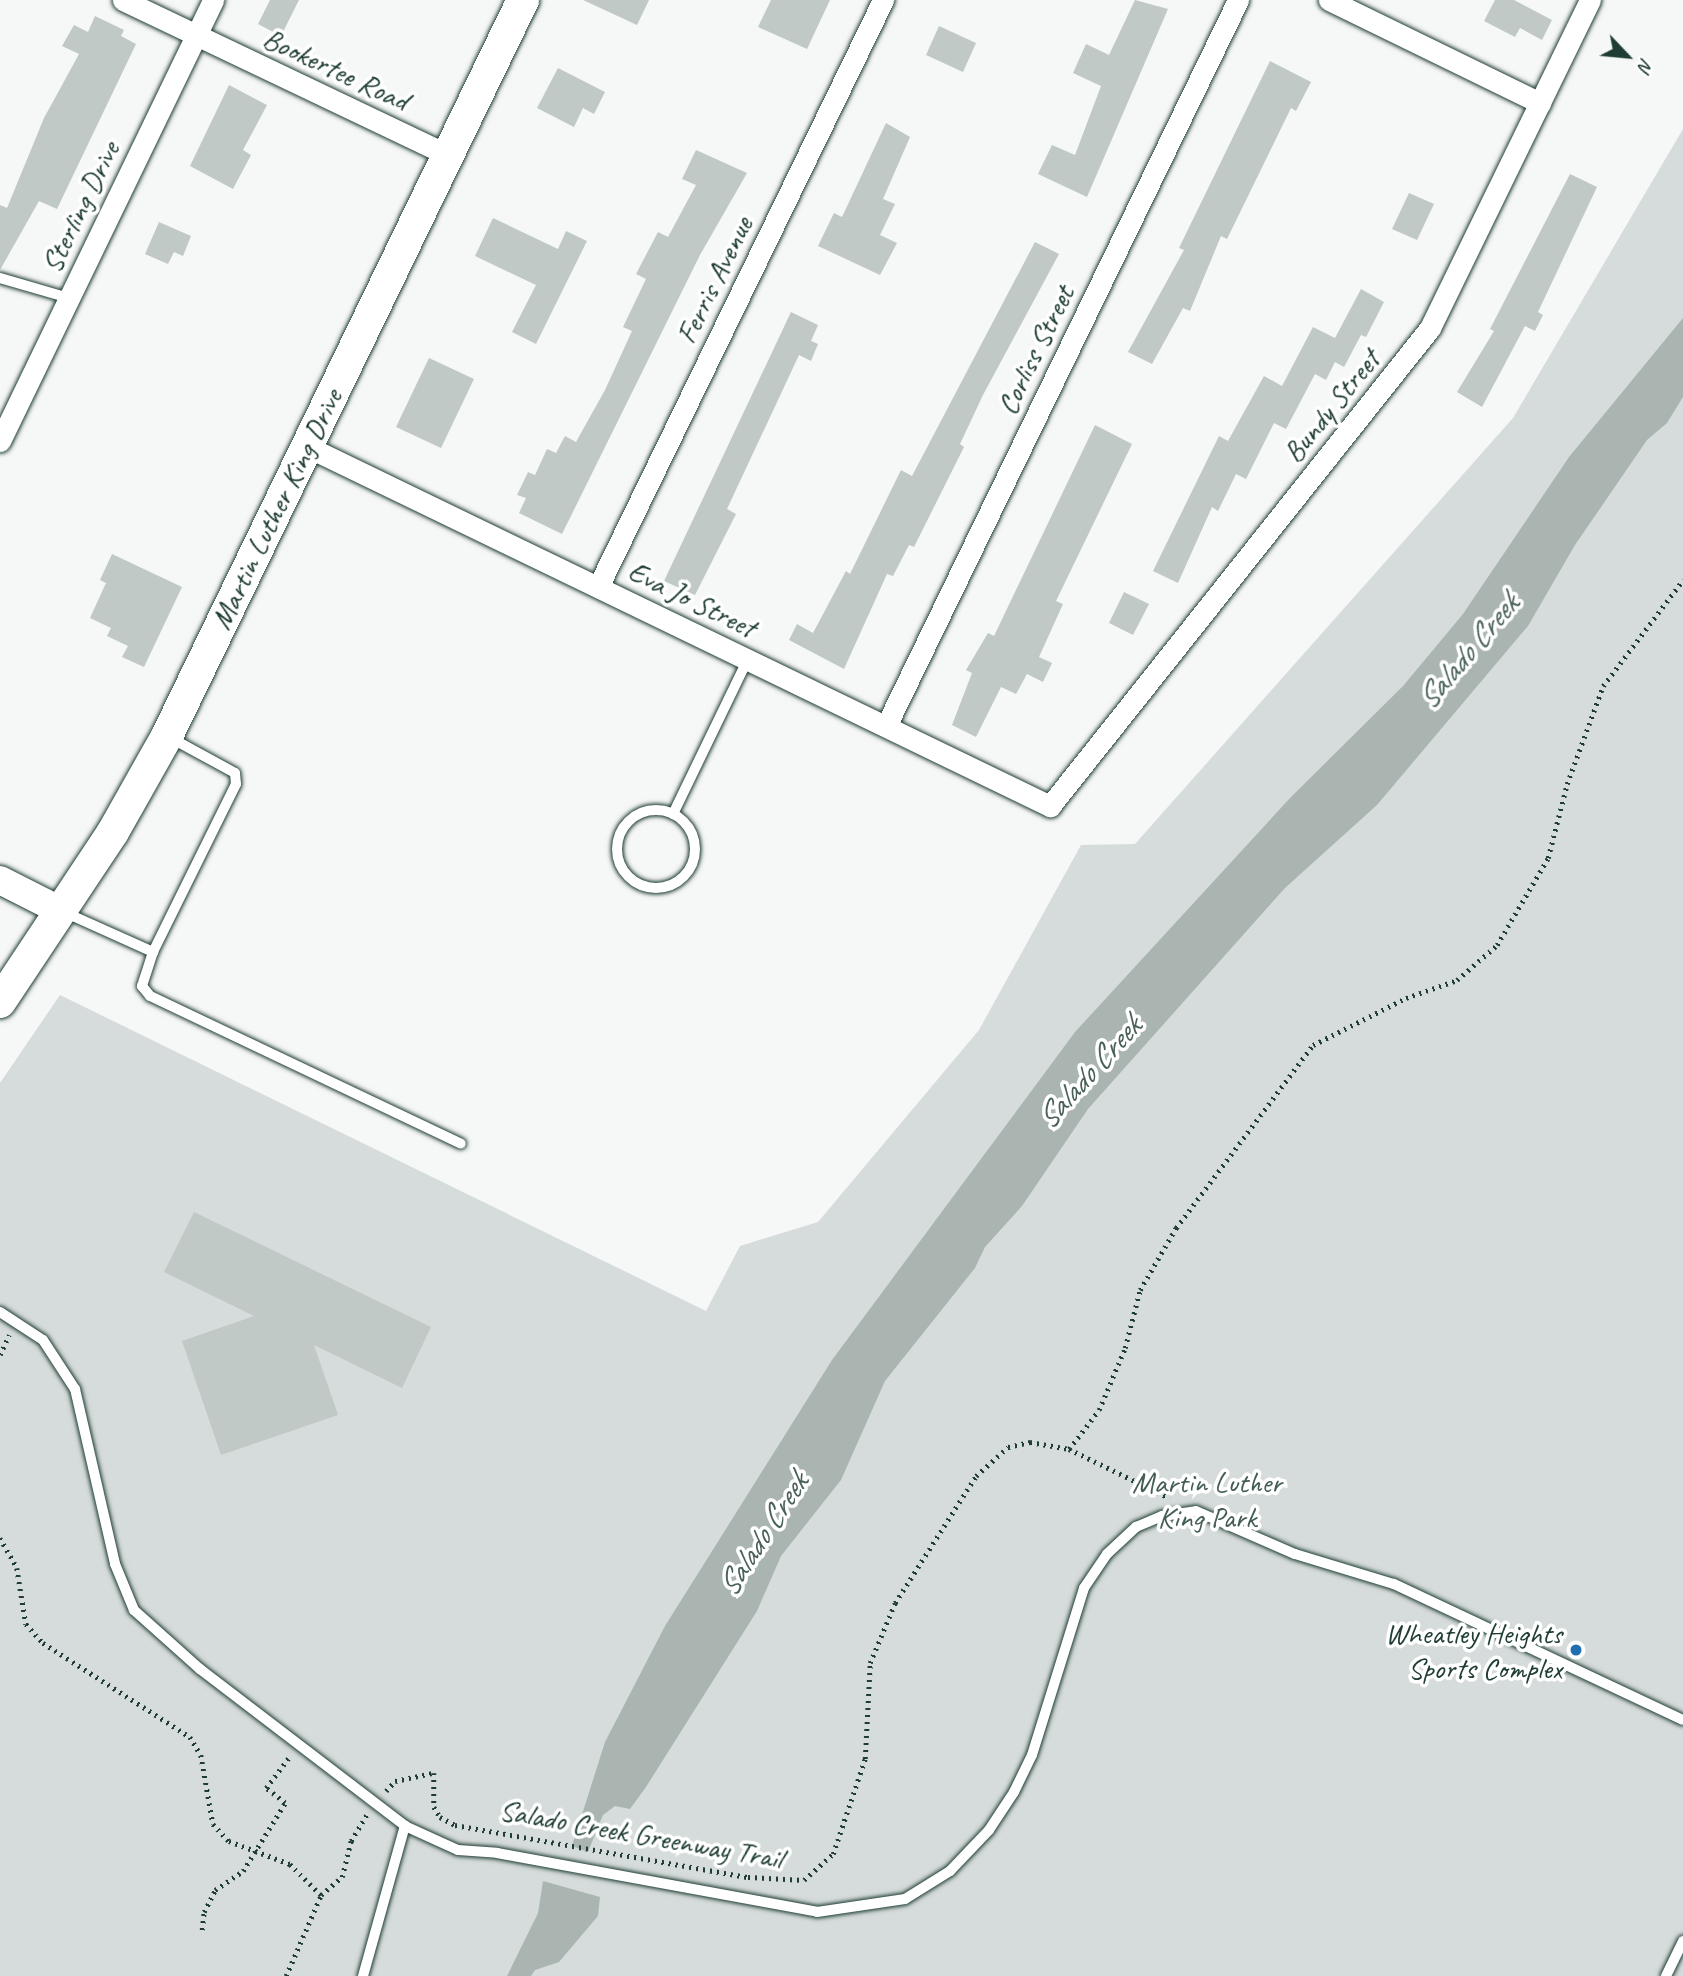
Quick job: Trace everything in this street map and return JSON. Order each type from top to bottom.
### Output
[{"type":"main road","name":"Martin Luther King Drive","points":[[0,1002],[113,832],[167,736],[523,0]]},
{"type":"street","name":"Bookertee Road","points":[[122,0],[448,155]]},
{"type":"street","name":"Sterling Drive","points":[[0,441],[213,0]]},
{"type":"street","name":"Ferris Avenue","points":[[598,587],[883,0]]},
{"type":"street","name":"Corliss Street","points":[[886,726],[1238,0]]},
{"type":"street","points":[[1329,0],[1540,103]]},
{"type":"street","name":"Bundy Street","points":[[1050,806],[1430,328],[1590,0]]},
{"type":"street","name":"Eva Jo Street","points":[[306,446],[1050,806]]},
{"type":"street","points":[[0,880],[61,911]]},
{"type":"lane","points":[[0,278],[69,298]]},
{"type":"lane","points":[[673,814],[748,659]]},
{"type":"lane","points":[[167,736],[234,773],[236,784],[153,952],[142,986],[150,996],[461,1144]]},
{"type":"lane","points":[[648,811],[673,814],[691,831],[695,843],[691,867],[684,877],[662,888],[636,883],[620,863],[617,850],[625,825],[648,811]]},
{"type":"lane","points":[[61,911],[153,952]]},
{"type":"lane","points":[[0,1312],[43,1340],[75,1389],[115,1564],[134,1610],[160,1637],[298,1745],[405,1826],[447,1847],[497,1853],[817,1912],[905,1899],[950,1871],[989,1830],[1014,1792],[1032,1755],[1084,1588],[1107,1554],[1136,1527],[1162,1516],[1196,1511],[1296,1554],[1394,1584],[1683,1720]]},
{"type":"lane","points":[[363,1976],[405,1826]]},
{"type":"lane","points":[[1666,1976],[1683,1941]]},
{"type":"path","points":[[1069,1449],[1099,1410],[1125,1348],[1140,1290],[1170,1238],[1313,1045],[1406,998],[1457,981],[1497,946],[1548,858],[1567,784],[1603,686],[1683,580]]},
{"type":"path","name":"Salado Creek Greenway Trail","points":[[382,1794],[395,1781],[433,1773],[434,1807],[440,1817],[455,1825],[509,1832],[748,1877],[804,1880],[833,1854],[865,1759],[870,1662],[895,1603],[976,1476],[1009,1447],[1030,1442],[1069,1449],[1196,1511]]},
{"type":"path","points":[[0,1538],[17,1568],[26,1624],[43,1643],[190,1737],[201,1755],[213,1824],[229,1841],[290,1864],[321,1895]]},
{"type":"path","points":[[202,1930],[204,1912],[215,1890],[243,1871],[253,1850],[285,1803],[266,1788],[298,1745]]},
{"type":"path","points":[[286,1976],[321,1895],[342,1877],[351,1842],[366,1816]]},
{"type":"green space","name":"Martin Luther King Park","points":[[1683,129],[1683,1976],[0,1976],[0,1083],[60,995],[706,1311],[740,1246],[818,1222],[979,1030],[1081,845],[1135,844],[1513,418]]},
{"type":"water","name":"Salado Creek","points":[[1683,318],[1683,397],[1667,423],[1647,440],[1575,545],[1528,626],[1377,805],[1285,888],[1088,1109],[1022,1206],[985,1247],[975,1268],[885,1381],[841,1480],[781,1556],[757,1611],[646,1787],[630,1809],[615,1806],[603,1815],[588,1852],[572,1846],[605,1742],[665,1626],[832,1360],[1075,1032],[1291,797],[1403,686],[1463,614],[1569,457]]},
{"type":"water","points":[[543,1881],[600,1897],[598,1916],[559,1962],[535,1970],[531,1976],[507,1976],[538,1913]]},
{"type":"building","points":[[270,0],[299,0],[281,36],[258,24]]},
{"type":"building","points":[[583,0],[649,0],[637,25]]},
{"type":"building","points":[[771,0],[830,0],[807,49],[758,27]]},
{"type":"building","points":[[1135,0],[1168,9],[1087,197],[1038,174],[1052,145],[1075,155],[1101,86],[1073,73],[1086,44],[1109,55]]},
{"type":"building","points":[[1495,0],[1514,0],[1552,20],[1542,40],[1520,28],[1515,37],[1484,21]]},
{"type":"building","points":[[95,16],[124,30],[121,36],[136,44],[57,209],[39,201],[0,270],[0,205],[7,208],[44,118],[79,54],[62,46],[74,25],[88,32]]},
{"type":"building","points":[[939,26],[976,43],[963,72],[926,55]]},
{"type":"building","points":[[1270,61],[1311,82],[1296,111],[1291,108],[1227,239],[1221,236],[1190,311],[1183,308],[1152,364],[1128,352],[1184,250],[1179,248]]},
{"type":"building","points":[[558,68],[605,92],[594,114],[583,108],[574,127],[537,108]]},
{"type":"building","points":[[229,85],[267,105],[243,150],[251,155],[233,189],[190,166]]},
{"type":"building","points":[[886,123],[910,137],[883,199],[895,204],[880,235],[897,243],[880,275],[818,246],[834,213],[842,217]]},
{"type":"building","points":[[696,150],[747,173],[700,255],[562,534],[519,513],[526,498],[517,495],[528,472],[535,475],[547,449],[556,453],[565,436],[576,442],[605,390],[632,331],[623,327],[646,279],[636,274],[658,232],[668,237],[696,185],[682,179]]},
{"type":"building","points":[[1570,174],[1597,187],[1538,312],[1543,315],[1535,331],[1525,326],[1482,407],[1457,392],[1494,331],[1490,329]]},
{"type":"building","points":[[1409,193],[1434,204],[1417,240],[1392,229]]},
{"type":"building","points":[[493,218],[558,249],[566,231],[587,241],[536,344],[512,332],[536,285],[475,256]]},
{"type":"building","points":[[159,222],[191,236],[183,256],[174,252],[168,264],[145,254]]},
{"type":"building","points":[[1035,242],[1059,254],[983,395],[960,444],[964,447],[914,547],[909,545],[893,576],[887,574],[844,669],[789,640],[797,624],[813,633],[846,571],[850,574],[901,470],[912,476]]},
{"type":"building","points":[[1361,289],[1384,302],[1366,337],[1361,335],[1344,367],[1335,362],[1326,380],[1315,374],[1286,429],[1274,423],[1246,479],[1236,474],[1218,511],[1212,507],[1178,583],[1153,571],[1219,436],[1228,441],[1264,376],[1282,386],[1313,327],[1335,338]]},
{"type":"building","points":[[791,312],[818,325],[811,341],[818,344],[811,361],[799,355],[727,509],[736,514],[695,595],[664,581]]},
{"type":"building","points":[[429,358],[474,379],[441,448],[396,427]]},
{"type":"building","points":[[1095,425],[1132,444],[1056,601],[1063,604],[1039,657],[1052,663],[1043,682],[1027,674],[1016,694],[1001,687],[976,737],[952,725],[972,673],[966,670],[988,633],[994,636]]},
{"type":"building","points":[[112,554],[182,587],[144,667],[122,657],[128,646],[107,636],[111,628],[90,618],[106,583],[100,580]]},
{"type":"building","points":[[1124,592],[1149,604],[1133,635],[1109,623]]},
{"type":"building","points":[[194,1212],[431,1327],[402,1388],[314,1345],[338,1415],[221,1455],[182,1341],[254,1316],[164,1272]]},
{"type":"place","name":"Wheatley Heights Sports Complex","points":[[1576,1650]]}]
